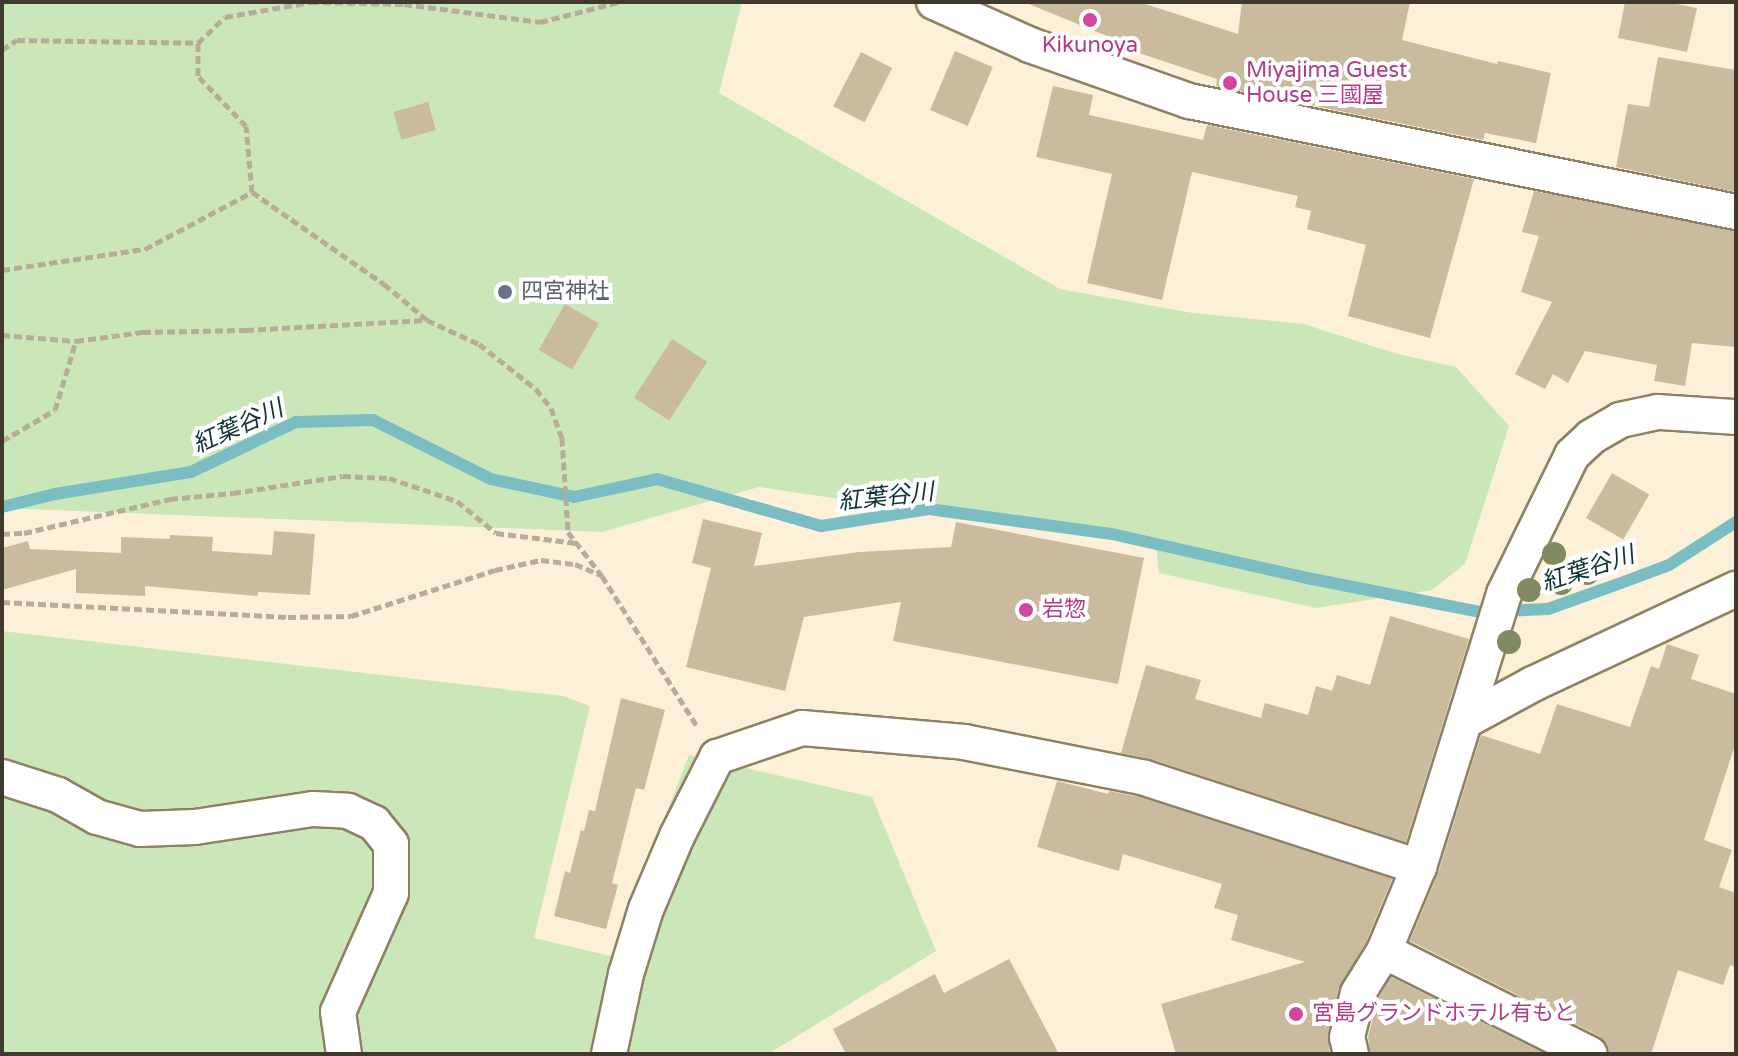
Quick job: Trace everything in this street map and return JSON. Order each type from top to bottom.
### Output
[{"type":"street","points":[[934,2],[1030,45],[1189,101],[1736,212]]},
{"type":"street","points":[[1351,1054],[1347,1037],[1358,993],[1384,951],[1419,867],[1504,594],[1572,455],[1591,437],[1620,420],[1658,412],[1736,417]]},
{"type":"street","points":[[1465,721],[1533,684],[1736,589]]},
{"type":"street","points":[[609,1054],[626,974],[646,909],[677,836],[717,757],[802,728],[964,742],[1145,778],[1419,867]]},
{"type":"street","points":[[2,777],[58,795],[97,817],[140,829],[195,827],[313,809],[348,811],[374,823],[391,844],[391,893],[338,1012],[344,1054]]},
{"type":"street","points":[[1384,951],[1590,1054]]},
{"type":"path","points":[[2,50],[17,40],[198,43],[225,17],[311,2],[404,4],[540,22],[619,2]]},
{"type":"path","points":[[198,43],[198,76],[246,126],[252,192],[384,284],[427,320],[479,344],[536,389],[551,408],[562,438],[568,532],[602,576],[717,757]]},
{"type":"path","points":[[2,270],[145,249],[252,192]]},
{"type":"path","points":[[2,335],[76,341],[143,332],[262,330],[427,320]]},
{"type":"path","points":[[2,441],[55,410],[76,341]]},
{"type":"path","points":[[2,534],[24,533],[170,499],[343,476],[389,478],[457,501],[496,533],[577,543]]},
{"type":"path","points":[[2,602],[288,617],[351,616],[495,570],[541,560],[575,564],[602,576]]},
{"type":"green space","points":[[2,2],[742,2],[719,93],[1060,289],[1193,313],[1304,324],[1394,353],[1456,367],[1509,426],[1465,564],[1432,590],[1316,608],[1159,573],[1156,546],[759,487],[602,532],[2,508]]},
{"type":"green space","points":[[2,631],[563,696],[590,706],[534,938],[611,956],[689,755],[872,797],[936,951],[768,1054],[2,1054]]},
{"type":"building","points":[[1024,2],[1139,2],[1238,34],[1242,2],[1410,2],[1402,40],[1497,64],[1498,61],[1551,73],[1536,143],[1485,133],[1483,140],[1216,86],[1217,79],[1133,51],[1134,47]]},
{"type":"building","points":[[1625,2],[1666,2],[1697,8],[1687,52],[1618,38]]},
{"type":"building","points":[[955,51],[993,67],[968,126],[930,110]]},
{"type":"building","points":[[861,52],[892,68],[864,122],[833,106]]},
{"type":"building","points":[[1658,57],[1736,70],[1736,192],[1616,167],[1628,104],[1649,107]]},
{"type":"building","points":[[1053,86],[1093,95],[1089,115],[1203,140],[1207,125],[1474,179],[1430,338],[1348,316],[1366,245],[1307,229],[1311,211],[1295,207],[1298,196],[1192,172],[1162,300],[1087,283],[1112,174],[1036,157]]},
{"type":"building","points":[[428,102],[436,130],[401,140],[393,112]]},
{"type":"building","points":[[1534,191],[1736,231],[1736,347],[1692,343],[1685,386],[1654,381],[1657,365],[1585,351],[1568,383],[1553,374],[1545,389],[1515,374],[1552,302],[1521,292],[1539,236],[1522,232]]},
{"type":"building","points":[[565,304],[599,323],[572,369],[538,350]]},
{"type":"building","points":[[672,339],[707,362],[669,421],[634,398]]},
{"type":"building","points":[[1612,473],[1649,494],[1623,540],[1586,518]]},
{"type":"building","points":[[703,519],[762,533],[754,566],[859,552],[951,547],[956,522],[1144,558],[1118,684],[893,641],[901,602],[804,617],[785,691],[686,667],[711,568],[692,563]]},
{"type":"building","points":[[274,531],[315,534],[310,595],[258,592],[257,596],[145,586],[145,596],[76,593],[76,569],[2,590],[2,548],[28,541],[30,549],[121,553],[121,537],[213,537],[212,551],[272,555]]},
{"type":"building","points":[[1390,616],[1469,639],[1406,842],[1151,759],[1121,753],[1146,665],[1201,680],[1195,699],[1261,718],[1265,703],[1308,715],[1316,686],[1332,691],[1337,675],[1370,685]]},
{"type":"building","points":[[1667,644],[1699,655],[1691,679],[1736,694],[1736,742],[1704,840],[1732,850],[1719,887],[1736,893],[1736,967],[1730,965],[1723,985],[1678,970],[1651,1054],[1610,1054],[1607,1044],[1599,1036],[1410,941],[1438,873],[1481,735],[1540,754],[1557,704],[1630,727],[1651,666],[1659,669]]},
{"type":"building","points":[[621,698],[665,710],[644,790],[636,788],[612,883],[618,885],[606,929],[554,916],[565,871],[570,873],[581,830],[584,831],[589,810],[595,811]]},
{"type":"building","points":[[1057,781],[1108,794],[1109,791],[1140,797],[1392,879],[1366,942],[1339,988],[1328,1033],[1330,1054],[1176,1054],[1161,1004],[1305,962],[1231,940],[1238,915],[1214,908],[1222,884],[1123,854],[1119,871],[1037,847]]},
{"type":"building","points":[[1009,959],[1059,1054],[846,1054],[833,1029],[935,974],[944,993]]},
{"type":"building","points":[[1391,977],[1545,1054],[1370,1054],[1368,1037],[1377,1001]]},
{"type":"waterway","name":"紅葉谷川","points":[[2,507],[55,494],[191,472],[296,422],[373,420],[491,479],[574,497],[657,479],[821,526],[929,509],[1112,534],[1307,578],[1480,612],[1548,609],[1669,565],[1736,522]]},
{"type":"place","name":"Kikunoya","points":[[1090,20]]},
{"type":"place","name":"Miyajima Guest House 三國屋","points":[[1230,83]]},
{"type":"place","name":"四宮神社","points":[[505,292]]},
{"type":"place","name":"岩惣","points":[[1026,610]]},
{"type":"place","name":"宮島グランドホテル有もと","points":[[1296,1014]]}]
